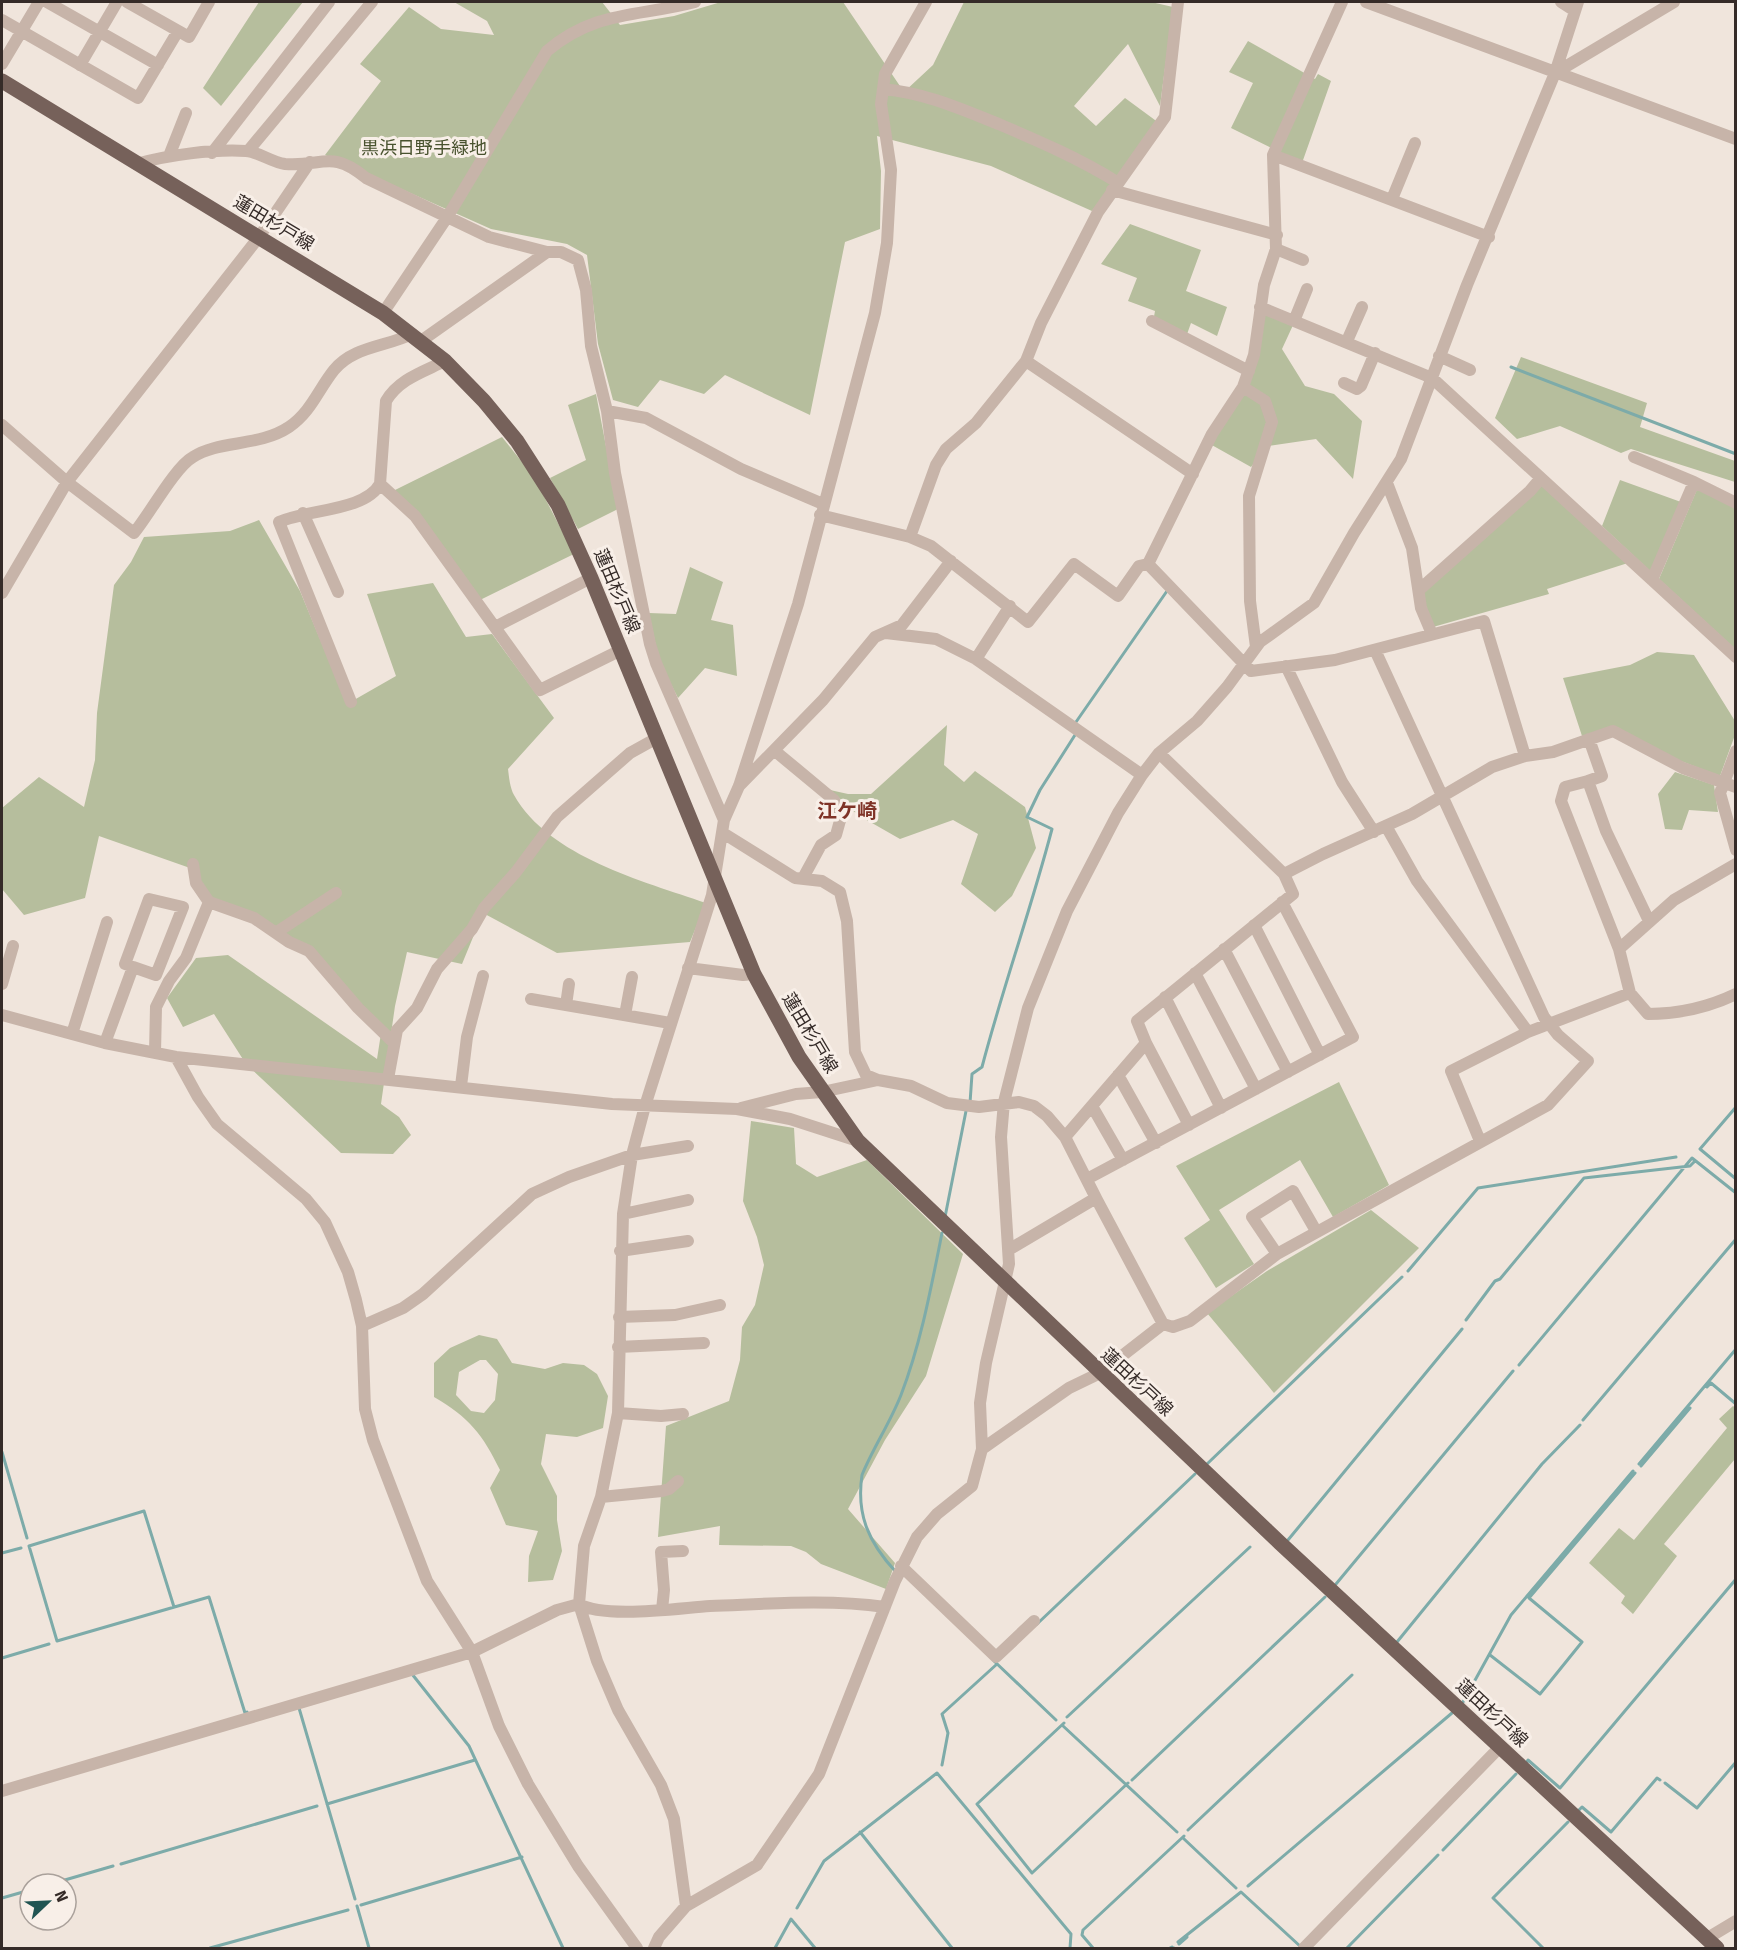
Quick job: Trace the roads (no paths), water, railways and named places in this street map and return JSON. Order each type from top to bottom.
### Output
[{"type":"main road","name":"蓮田杉戸線","points":[[2,81],[383,313],[445,362],[501,421],[533,463],[558,505],[591,578],[754,974],[784,1032],[822,1092],[858,1141],[1100,1373],[1711,1943]]},
{"type":"street","points":[[2,64],[39,2]]},
{"type":"street","points":[[47,2],[158,65]]},
{"type":"street","points":[[80,64],[117,2]]},
{"type":"street","points":[[127,2],[189,37],[209,2]]},
{"type":"street","points":[[212,153],[329,2]]},
{"type":"street","points":[[248,151],[372,2]]},
{"type":"street","points":[[383,313],[448,216],[539,62],[552,46],[564,37],[599,20],[695,2]]},
{"type":"street","points":[[686,1906],[674,1820],[660,1785],[618,1710],[597,1661],[579,1604],[584,1546],[601,1497],[618,1413],[622,1214],[632,1155],[645,1106],[715,880],[724,826],[798,604],[875,314],[886,251],[891,170],[882,104],[885,74],[926,2]]},
{"type":"street","points":[[910,537],[936,465],[946,449],[976,423],[1026,361],[1041,323],[1098,212],[1114,186],[1149,143],[1165,117],[1178,2]]},
{"type":"street","points":[[1148,564],[1212,434],[1244,387],[1254,355],[1264,285],[1276,249],[1273,155],[1342,2]]},
{"type":"street","points":[[1366,2],[1736,140]]},
{"type":"street","points":[[654,1948],[659,1937],[686,1906],[757,1865],[819,1774],[901,1566],[925,1525],[972,1486],[982,1449],[980,1403],[986,1363],[1005,1283],[1010,1249],[1001,1137],[1004,1102],[1028,1008],[1067,910],[1142,775],[1159,753],[1197,721],[1256,647],[1276,628],[1314,603],[1363,518],[1401,459],[1441,352],[1556,73],[1576,6],[1561,2]]},
{"type":"street","points":[[1556,73],[1674,2]]},
{"type":"street","points":[[2,20],[138,98],[178,31]]},
{"type":"street","points":[[883,89],[911,92],[942,100],[1050,146],[1114,186],[1277,235]]},
{"type":"street","points":[[169,156],[186,113]]},
{"type":"street","points":[[1392,200],[1415,143]]},
{"type":"street","points":[[136,164],[169,156],[248,151],[272,162],[337,160],[352,166],[366,178],[489,237],[547,252],[561,252],[579,260],[586,290],[591,346],[607,411],[615,473],[653,653],[724,826],[795,878],[822,881],[840,892],[847,921],[855,1052],[866,1075],[878,1080],[911,1086],[946,1103],[979,1107],[1004,1102],[1019,1102],[1034,1106],[1047,1116],[1065,1137],[1162,1324],[1173,1328],[1190,1321],[1277,1254],[1548,1105],[1588,1060],[1548,1025],[1375,650]]},
{"type":"street","points":[[1273,155],[1488,237]]},
{"type":"street","points":[[3,586],[67,482],[259,237],[310,162]]},
{"type":"street","points":[[1276,249],[1303,260]]},
{"type":"street","points":[[2,425],[67,482],[134,533],[173,477],[192,457],[272,436],[286,429],[303,418],[334,371],[348,358],[372,346],[417,338],[547,252]]},
{"type":"street","points":[[1294,321],[1307,289]]},
{"type":"street","points":[[1260,307],[1432,378],[1736,657]]},
{"type":"street","points":[[1347,341],[1362,307]]},
{"type":"street","points":[[1152,321],[1249,370]]},
{"type":"street","points":[[1441,352],[1470,370]]},
{"type":"street","points":[[1344,383],[1357,388],[1361,386],[1375,353]]},
{"type":"street","points":[[1026,361],[1193,474]]},
{"type":"street","points":[[351,702],[279,522],[303,513],[351,505],[377,490],[380,484],[386,401],[393,390],[403,382],[445,362]]},
{"type":"street","points":[[1244,387],[1265,401],[1272,422],[1249,496],[1250,601],[1256,647]]},
{"type":"street","points":[[607,411],[646,418],[822,509],[931,546],[1029,622],[1074,564],[1118,596],[1139,566],[1148,564]]},
{"type":"street","points":[[1634,457],[1694,482],[1736,503]]},
{"type":"street","points":[[1419,590],[1541,478]]},
{"type":"street","points":[[1652,580],[1694,482]]},
{"type":"street","points":[[1387,483],[1412,548],[1421,608],[1432,634]]},
{"type":"street","points":[[380,484],[415,516],[540,690],[621,650]]},
{"type":"street","points":[[303,513],[338,592]]},
{"type":"street","points":[[739,786],[823,700],[875,637],[902,625],[951,561]]},
{"type":"street","points":[[1148,564],[1251,671],[1335,660],[1484,621],[1525,756]]},
{"type":"street","points":[[495,627],[591,578]]},
{"type":"street","points":[[976,659],[1010,606]]},
{"type":"street","points":[[886,633],[936,639],[976,659],[1142,775]]},
{"type":"street","points":[[1286,666],[1342,782],[1374,832]]},
{"type":"street","points":[[1284,874],[1412,814],[1492,767],[1525,756],[1553,752],[1613,731],[1676,764],[1736,787]]},
{"type":"street","points":[[388,1079],[393,1042],[401,1024],[417,1008],[437,969],[472,929],[484,908],[562,810],[630,753],[657,738]]},
{"type":"street","points":[[1590,739],[1602,776],[1565,787],[1561,801],[1619,949],[1630,993],[1648,1014],[1660,1014],[1717,1003],[1736,994]]},
{"type":"street","points":[[775,751],[834,800],[841,817],[836,835],[820,845],[803,878]]},
{"type":"street","points":[[1736,751],[1720,793],[1736,850]]},
{"type":"street","points":[[1159,753],[1284,874],[1293,894],[1137,1020],[1146,1043],[1189,1125]]},
{"type":"street","points":[[1588,781],[1606,831],[1649,921]]},
{"type":"street","points":[[1386,826],[1417,881],[1528,1032]]},
{"type":"street","points":[[193,864],[196,883],[209,902],[254,918],[314,956],[345,993],[393,1042]]},
{"type":"street","points":[[1619,949],[1674,900],[1736,864]]},
{"type":"street","points":[[277,932],[336,893]]},
{"type":"street","points":[[148,899],[183,907],[156,975],[133,967],[125,964],[148,899]]},
{"type":"street","points":[[155,1053],[156,1007],[169,981],[186,958],[209,902]]},
{"type":"street","points":[[1087,1179],[1353,1037],[1282,902]]},
{"type":"street","points":[[72,1034],[107,922]]},
{"type":"street","points":[[1254,925],[1320,1055]]},
{"type":"street","points":[[2,984],[13,946]]},
{"type":"street","points":[[1224,949],[1288,1072]]},
{"type":"street","points":[[105,1043],[133,967]]},
{"type":"street","points":[[688,968],[743,975],[754,974]]},
{"type":"street","points":[[1195,973],[1256,1089]]},
{"type":"street","points":[[461,1086],[467,1037],[483,976]]},
{"type":"street","points":[[625,1015],[632,977]]},
{"type":"street","points":[[566,1005],[569,984]]},
{"type":"street","points":[[1480,1141],[1451,1071],[1528,1032],[1630,993]]},
{"type":"street","points":[[1165,998],[1221,1108]]},
{"type":"street","points":[[531,999],[670,1023]]},
{"type":"street","points":[[2,1015],[105,1043],[176,1057],[645,1106],[737,1109],[790,1119],[858,1141]]},
{"type":"street","points":[[1065,1137],[1146,1043]]},
{"type":"street","points":[[176,1057],[198,1097],[217,1124],[306,1199],[326,1222],[348,1272],[362,1326],[365,1409],[376,1449],[426,1581],[472,1652],[499,1726],[528,1784],[573,1858],[637,1948]]},
{"type":"street","points":[[1118,1075],[1156,1143]]},
{"type":"street","points":[[737,1109],[796,1094],[822,1092],[878,1080]]},
{"type":"street","points":[[1092,1106],[1123,1160]]},
{"type":"street","points":[[362,1326],[403,1308],[423,1294],[532,1194],[569,1177],[632,1155],[688,1146]]},
{"type":"street","points":[[1277,1254],[1252,1217],[1293,1191],[1316,1231]]},
{"type":"street","points":[[1010,1249],[1096,1198]]},
{"type":"street","points":[[622,1214],[688,1200]]},
{"type":"street","points":[[620,1251],[688,1241]]},
{"type":"street","points":[[619,1317],[675,1315],[720,1305]]},
{"type":"street","points":[[982,1449],[1069,1388],[1100,1373],[1162,1324]]},
{"type":"street","points":[[618,1347],[704,1343]]},
{"type":"street","points":[[618,1413],[661,1416],[683,1414]]},
{"type":"street","points":[[601,1497],[662,1491],[669,1489],[678,1481]]},
{"type":"street","points":[[662,1610],[664,1590],[661,1552],[683,1551]]},
{"type":"street","points":[[901,1566],[996,1657],[1034,1621]]},
{"type":"street","points":[[2,1791],[472,1652],[556,1610],[579,1604],[587,1609],[662,1610],[757,1604],[849,1603],[885,1607]]},
{"type":"street","points":[[1304,1948],[1500,1747]]},
{"type":"street","points":[[1711,1943],[1736,1921]]},
{"type":"waterway","points":[[1511,367],[1736,454]]},
{"type":"waterway","points":[[1076,722],[1167,591]]},
{"type":"waterway","points":[[970,1103],[972,1074],[982,1067],[1052,829],[1027,817],[1040,790],[1075,735]]},
{"type":"waterway","points":[[1736,1107],[1700,1149],[1736,1179]]},
{"type":"waterway","points":[[945,1217],[966,1111]]},
{"type":"waterway","points":[[1408,1271],[1478,1188],[1676,1157]]},
{"type":"waterway","points":[[1519,1365],[1692,1158],[1736,1193]]},
{"type":"waterway","points":[[1466,1320],[1495,1281],[1500,1279],[1584,1178],[1690,1166],[1695,1161]]},
{"type":"waterway","points":[[896,1572],[878,1550],[867,1528],[861,1503],[862,1475],[897,1405],[908,1375],[925,1315],[942,1233]]},
{"type":"waterway","points":[[1583,1420],[1736,1239]]},
{"type":"waterway","points":[[1207,1464],[1402,1277]]},
{"type":"waterway","points":[[1288,1540],[1462,1329]]},
{"type":"waterway","points":[[1639,1464],[1736,1349]]},
{"type":"waterway","points":[[1336,1584],[1513,1371]]},
{"type":"waterway","points":[[1707,1387],[1711,1383],[1736,1404]]},
{"type":"waterway","points":[[1641,1466],[1690,1408]]},
{"type":"waterway","points":[[1397,1642],[1542,1464],[1580,1425]]},
{"type":"waterway","points":[[2,1452],[27,1538]]},
{"type":"waterway","points":[[1463,1702],[1511,1615],[1633,1471]]},
{"type":"waterway","points":[[1490,1655],[1540,1694],[1582,1642],[1529,1598],[1635,1473]]},
{"type":"waterway","points":[[1037,1624],[1195,1474]]},
{"type":"waterway","points":[[174,1607],[144,1511],[29,1546],[57,1641],[209,1597],[245,1713],[247,1712]]},
{"type":"waterway","points":[[1067,1717],[1250,1547]]},
{"type":"waterway","points":[[2,1553],[21,1548]]},
{"type":"waterway","points":[[1526,1763],[1528,1760],[1560,1788],[1736,1579]]},
{"type":"waterway","points":[[1132,1780],[1325,1597]]},
{"type":"waterway","points":[[2,1658],[49,1644]]},
{"type":"waterway","points":[[994,1661],[1056,1720]]},
{"type":"waterway","points":[[942,1765],[948,1733],[942,1714],[997,1664]]},
{"type":"waterway","points":[[412,1674],[469,1746],[563,1948]]},
{"type":"waterway","points":[[1188,1830],[1352,1675]]},
{"type":"waterway","points":[[299,1708],[355,1899]]},
{"type":"waterway","points":[[1248,1886],[1452,1713]]},
{"type":"waterway","points":[[1064,1723],[977,1804],[1032,1873],[1128,1783]]},
{"type":"waterway","points":[[1062,1725],[1177,1832]]},
{"type":"waterway","points":[[327,1804],[475,1760]]},
{"type":"waterway","points":[[1665,1783],[1697,1808],[1736,1762]]},
{"type":"waterway","points":[[797,1908],[824,1861],[937,1773],[1071,1934],[1070,1948]]},
{"type":"waterway","points":[[1443,1850],[1516,1774]]},
{"type":"waterway","points":[[1578,1811],[1582,1807],[1611,1832],[1657,1778],[1660,1780]]},
{"type":"waterway","points":[[121,1864],[317,1806]]},
{"type":"waterway","points":[[1543,1948],[1493,1898],[1568,1822]]},
{"type":"waterway","points":[[860,1832],[952,1948]]},
{"type":"waterway","points":[[1093,1948],[1082,1935],[1083,1930],[1184,1836]]},
{"type":"waterway","points":[[1183,1838],[1236,1888]]},
{"type":"waterway","points":[[1347,1948],[1438,1855]]},
{"type":"waterway","points":[[361,1905],[522,1857]]},
{"type":"waterway","points":[[78,1876],[113,1866]]},
{"type":"waterway","points":[[1178,1942],[1241,1892],[1301,1947]]},
{"type":"waterway","points":[[2,1898],[18,1893]]},
{"type":"waterway","points":[[357,1906],[369,1948]]},
{"type":"waterway","points":[[210,1948],[348,1910]]},
{"type":"waterway","points":[[775,1948],[791,1919],[815,1948]]},
{"type":"waterway","points":[[1179,1944],[1187,1937]]},
{"type":"district","name":"江ケ崎","points":[[847,811]]},
{"type":"park label","name":"黒浜日野手緑地","points":[[424,148]]}]
